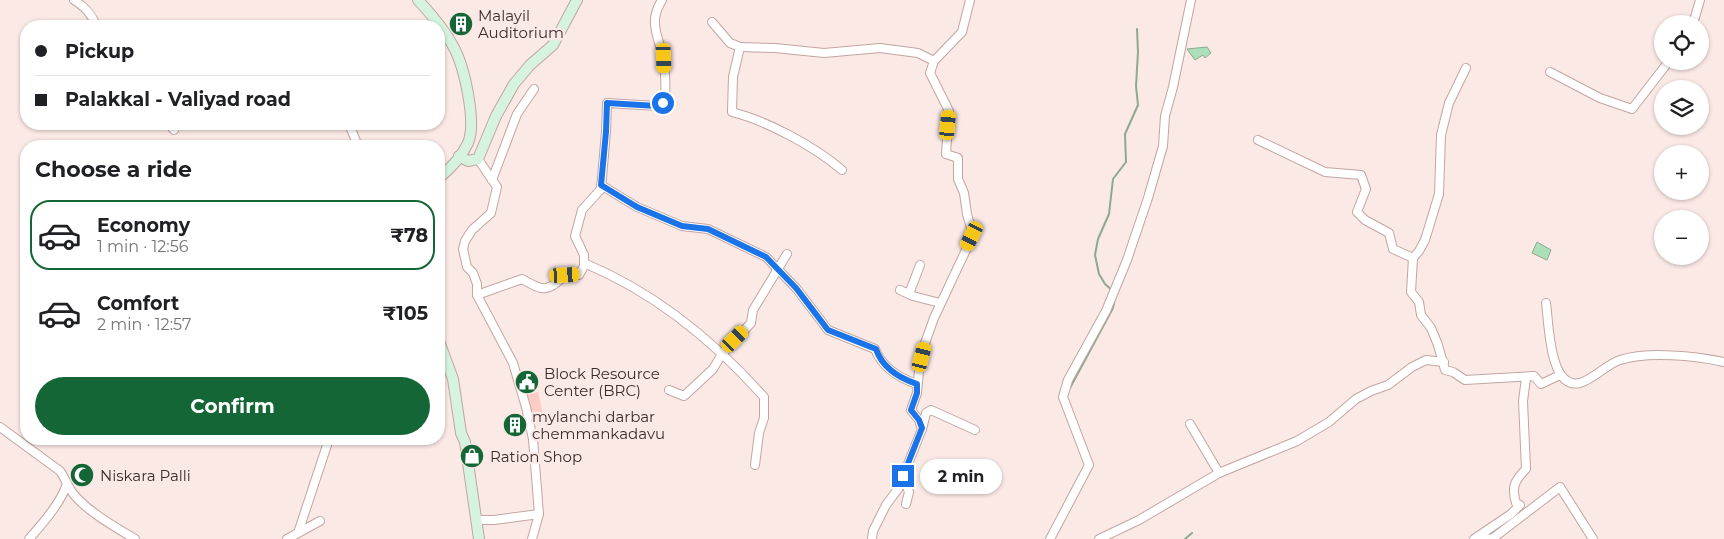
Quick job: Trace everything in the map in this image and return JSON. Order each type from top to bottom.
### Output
[{"type":"main road","points":[[418,0],[435,20]]},
{"type":"main road","points":[[459,156],[468,160],[478,158],[496,116],[514,84],[530,65],[553,45],[577,0]]},
{"type":"main road","points":[[445,33],[454,46],[463,72],[471,118],[471,131],[468,142],[459,156],[445,171]]},
{"type":"main road","points":[[445,357],[453,379],[480,539]]},
{"type":"street","points":[[74,0],[92,15],[94,20]]},
{"type":"street","points":[[477,295],[522,278],[536,287],[550,288],[554,287],[565,275],[579,275],[584,266],[584,256],[576,236],[582,210],[601,189],[607,103],[657,106],[663,103],[665,98],[664,58],[657,39],[654,20],[662,0]]},
{"type":"street","points":[[922,428],[919,420],[911,410],[917,393],[925,343],[940,303],[972,236],[964,192],[958,179],[958,158],[946,154],[949,111],[930,73],[934,61],[962,32],[970,0]]},
{"type":"street","points":[[1050,539],[1089,465],[1063,397],[1068,380],[1106,311],[1127,260],[1148,198],[1163,146],[1164,116],[1173,87],[1191,0]]},
{"type":"street","points":[[1696,15],[1700,0]]},
{"type":"street","points":[[712,22],[730,43],[740,47],[824,52],[880,48],[918,53],[934,61]]},
{"type":"street","points":[[740,47],[733,77],[732,112],[750,116],[780,131],[831,160],[842,170]]},
{"type":"street","points":[[1466,68],[1449,103],[1442,135],[1439,194],[1425,240],[1413,258],[1410,292],[1419,302],[1421,315],[1431,328],[1444,362],[1445,370],[1453,372],[1465,380],[1534,376],[1541,384],[1560,375]]},
{"type":"street","points":[[1550,72],[1600,98],[1632,109],[1662,70]]},
{"type":"street","points":[[492,180],[517,114],[534,89]]},
{"type":"street","points":[[1258,140],[1325,172],[1361,175],[1366,189],[1357,212],[1365,220],[1389,233],[1392,249],[1413,258]]},
{"type":"street","points":[[478,158],[497,188],[491,213],[472,230],[465,241],[463,249],[466,267],[473,273],[477,284],[477,295],[513,363],[526,407],[533,439],[539,514],[532,539]]},
{"type":"street","points":[[601,185],[637,207],[682,226],[708,229],[766,257],[796,288],[828,330],[876,349],[879,358],[887,369],[917,384]]},
{"type":"street","points":[[669,390],[684,396],[712,369],[722,354],[751,323],[753,310],[787,254]]},
{"type":"street","points":[[584,263],[610,274],[656,301],[710,342],[764,397],[764,418],[759,433],[755,465]]},
{"type":"street","points":[[909,294],[920,265]]},
{"type":"street","points":[[900,290],[940,303]]},
{"type":"street","points":[[1546,303],[1552,350],[1557,371],[1566,381],[1579,383],[1606,369],[1618,360],[1636,356],[1700,357],[1724,362]]},
{"type":"street","points":[[1100,539],[1139,520],[1219,473],[1297,441],[1329,422],[1356,399],[1371,390],[1388,386],[1412,367],[1426,360],[1444,362]]},
{"type":"street","points":[[1476,538],[1511,514],[1520,505],[1516,503],[1513,495],[1516,479],[1526,469],[1523,401],[1526,378]]},
{"type":"street","points":[[872,539],[873,532],[886,505],[898,489],[926,413],[931,410],[975,430]]},
{"type":"street","points":[[1190,424],[1219,473]]},
{"type":"street","points":[[0,426],[20,441]]},
{"type":"street","points":[[25,445],[60,471],[66,478],[72,492],[87,506],[114,527],[135,539]]},
{"type":"street","points":[[298,533],[326,445]]},
{"type":"street","points":[[903,476],[909,492],[906,504]]},
{"type":"street","points":[[29,539],[54,507],[67,484]]},
{"type":"street","points":[[1476,538],[1492,539],[1560,487],[1593,539]]},
{"type":"street","points":[[476,520],[494,520],[539,514]]},
{"type":"street","points":[[287,539],[320,521]]},
{"type":"shaded area","points":[[1207,47],[1211,53],[1205,58],[1203,55],[1195,60],[1187,49]]},
{"type":"shaded area","points":[[1537,242],[1551,250],[1547,260],[1532,253]]},
{"type":"shaded area","points":[[538,392],[543,414],[537,416],[538,423],[535,423],[527,395]]},
{"type":"waterway","points":[[1113,291],[1105,284],[1099,274],[1095,255],[1098,239],[1109,214],[1113,179],[1126,162],[1125,134],[1138,105],[1136,86],[1137,29]]},
{"type":"waterway","points":[[1070,388],[1113,308],[1115,298]]},
{"type":"waterway","points":[[1185,539],[1192,533]]},
{"type":"place","name":"Malayil Auditorium","points":[[461,24]]},
{"type":"place","name":"Block Resource Center (BRC)","points":[[527,382]]},
{"type":"place","name":"mylanchi darbar chemmankadavu","points":[[515,425]]},
{"type":"place","name":"Ration Shop","points":[[472,456]]},
{"type":"place","name":"Niskara Palli","points":[[82,475]]},
{"type":"route","points":[[663,103],[657,106],[650,104],[607,103],[601,185],[637,207],[682,226],[708,229],[766,257],[796,288],[828,330],[876,349],[879,358],[887,369],[917,384],[917,393],[911,410],[919,420],[922,428],[903,476]]}]
